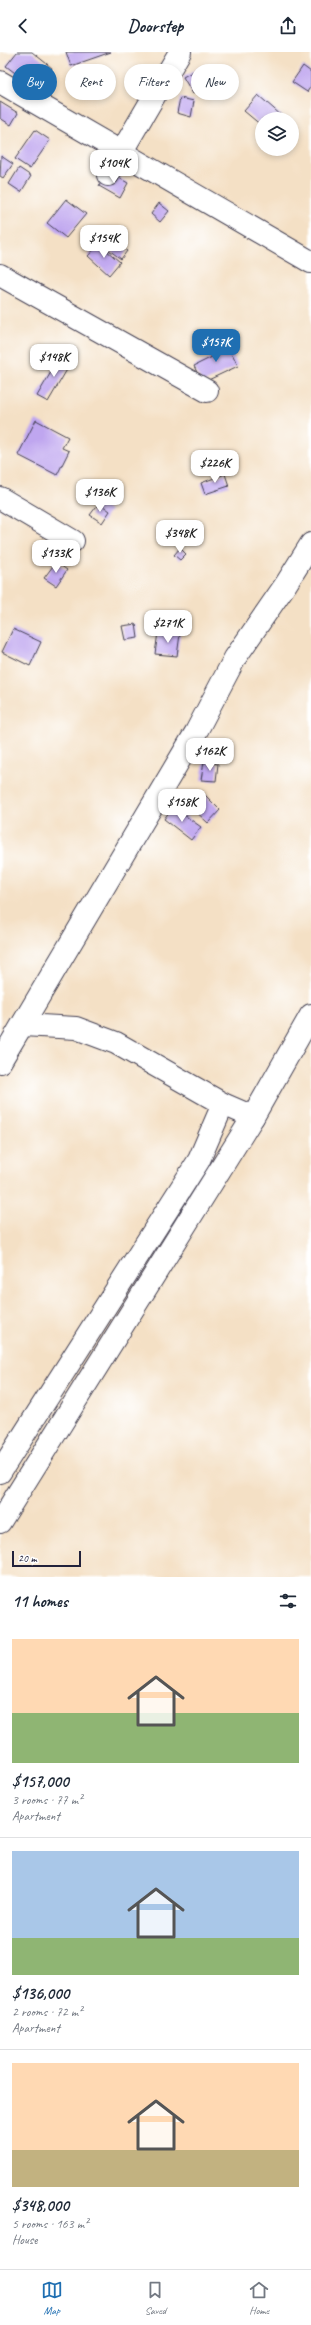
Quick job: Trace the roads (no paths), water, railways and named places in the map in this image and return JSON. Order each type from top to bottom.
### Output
[{"type":"street","points":[[108,175],[180,52]]},
{"type":"street","points":[[0,82],[311,262]]},
{"type":"street","points":[[0,275],[207,391]]},
{"type":"street","points":[[0,498],[73,541]]},
{"type":"street","points":[[0,1062],[196,732],[235,658],[286,584],[311,544]]},
{"type":"street","points":[[0,1522],[253,1117],[311,1015]]},
{"type":"street","points":[[23,1025],[76,1028],[116,1043],[223,1104],[253,1117]]},
{"type":"street","points":[[0,1472],[199,1160],[223,1104]]}]
